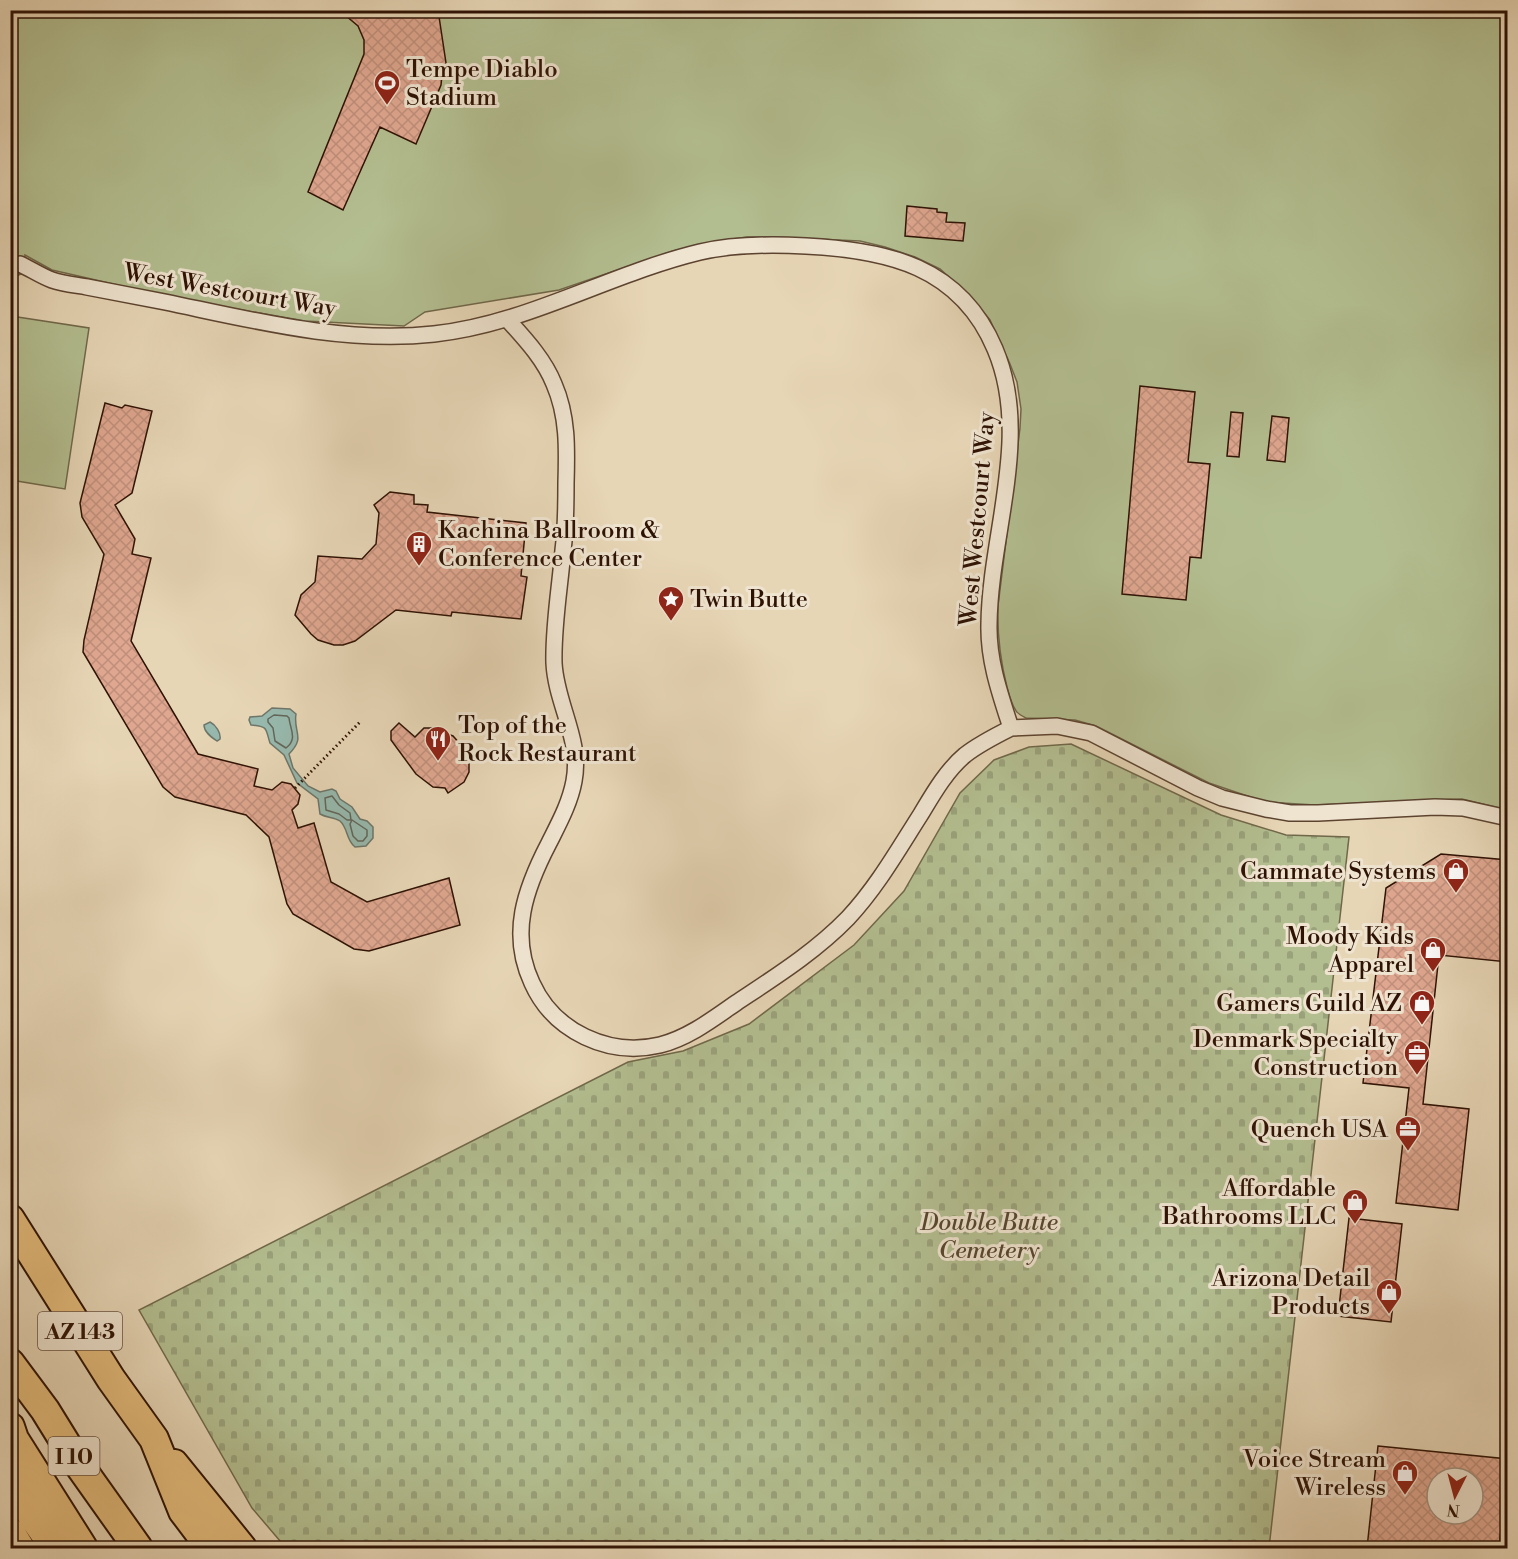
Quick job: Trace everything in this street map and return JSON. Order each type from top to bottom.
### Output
[{"type":"highway","name":"AZ 143","points":[[10,1219],[105,1369],[154,1439],[183,1511],[211,1548]]},
{"type":"highway","name":"I 10","points":[[10,1363],[45,1410],[79,1465],[138,1548]]},
{"type":"highway","points":[[10,1427],[14,1439],[83,1548]]},
{"type":"highway","points":[[154,1439],[242,1548]]},
{"type":"highway","points":[[10,1479],[55,1548]]},
{"type":"highway","points":[[10,1532],[20,1548]]},
{"type":"street","name":"West Westcourt Way","points":[[20,264],[53,280],[294,328],[406,336],[434,334],[491,324],[667,262],[700,252],[738,245],[800,246],[868,251],[908,263],[929,273],[966,303],[993,343],[1007,382],[1010,408],[1009,455],[989,626],[992,665],[1011,729]]},
{"type":"street","points":[[507,319],[546,367],[562,406],[567,446],[564,545],[554,663],[560,700],[568,720],[576,763],[569,799],[527,893],[522,918],[520,948],[538,995],[549,1010],[566,1026],[585,1038],[625,1048],[661,1045],[702,1026],[790,968],[831,935],[867,897],[951,769],[964,756],[1011,729],[1057,726],[1091,733],[1198,788],[1222,798],[1266,809],[1290,813],[1328,813],[1436,807],[1462,808],[1508,818]]},
{"type":"path","points":[[295,788],[360,722]]},
{"type":"green space","points":[[10,11],[1507,11],[1507,810],[1462,799],[1315,805],[1265,802],[1209,783],[1096,726],[1075,720],[1026,718],[1018,714],[1011,701],[1005,677],[998,616],[1020,428],[1021,409],[1017,382],[990,320],[972,298],[940,269],[915,257],[860,241],[747,237],[673,251],[559,290],[425,312],[404,326],[305,321],[179,299],[52,270],[25,255],[24,273],[11,278]]},
{"type":"green space","points":[[11,316],[89,328],[65,489],[11,480]]},
{"type":"green space","name":"Double Butte Cemetery","points":[[1071,744],[1221,815],[1286,835],[1349,837],[1269,1548],[286,1548],[252,1508],[139,1310],[628,1062],[683,1051],[749,1024],[854,945],[904,891],[960,793],[994,760],[1029,747]]},
{"type":"water","points":[[272,708],[290,709],[296,714],[298,739],[289,754],[293,768],[308,786],[320,792],[332,789],[336,791],[340,799],[352,807],[360,819],[367,821],[373,827],[373,838],[366,846],[355,847],[340,821],[320,814],[318,799],[297,783],[284,755],[270,743],[265,729],[251,725],[250,717],[262,716]]},
{"type":"water","points":[[210,722],[219,732],[220,739],[217,741],[204,728],[204,725]]},
{"type":"building","name":"Tempe Diablo Stadium","points":[[339,10],[438,10],[446,63],[441,85],[416,144],[380,127],[343,210],[308,192],[364,54],[364,40],[358,26]]},
{"type":"building","points":[[907,206],[937,209],[937,212],[947,213],[946,222],[965,223],[963,241],[905,236]]},
{"type":"building","points":[[1140,386],[1195,392],[1188,462],[1210,464],[1201,558],[1190,557],[1186,600],[1122,594]]},
{"type":"building","points":[[105,403],[122,408],[125,405],[152,411],[132,493],[115,505],[135,539],[132,554],[151,558],[131,641],[198,754],[258,769],[254,786],[272,790],[282,782],[291,784],[300,795],[298,804],[292,810],[298,828],[314,823],[331,882],[367,902],[449,878],[460,925],[369,951],[354,949],[293,914],[287,904],[269,837],[246,815],[175,797],[163,787],[83,652],[104,554],[82,517],[80,503]]},
{"type":"building","points":[[1231,412],[1243,413],[1239,457],[1227,456]]},
{"type":"building","points":[[1272,416],[1289,418],[1285,462],[1267,460]]},
{"type":"building","name":"Kachina Ballroom & Conference Center","points":[[390,492],[414,495],[414,504],[428,505],[427,512],[526,523],[521,576],[527,577],[521,619],[452,612],[451,616],[396,610],[355,641],[343,645],[318,640],[311,634],[295,615],[301,595],[315,582],[318,556],[362,559],[376,544],[379,513],[374,505]]},
{"type":"building","name":"Top of the Rock Restaurant","points":[[399,723],[415,737],[424,728],[436,728],[436,730],[453,736],[469,758],[469,772],[464,782],[448,793],[445,788],[433,787],[416,774],[391,740],[391,731]]},
{"type":"building","points":[[1441,854],[1508,860],[1508,962],[1439,955],[1423,1104],[1469,1109],[1458,1210],[1396,1203],[1409,1088],[1363,1083],[1386,888]]},
{"type":"building","points":[[1349,1218],[1402,1224],[1391,1322],[1338,1316]]},
{"type":"building","name":"Voice Stream Wireless","points":[[1378,1446],[1508,1459],[1499,1548],[1367,1548]]},
{"type":"place","name":"Tempe Diablo Stadium","points":[[387,106]]},
{"type":"place","name":"Kachina Ballroom & Conference Center","points":[[419,567]]},
{"type":"place","name":"Twin Butte","points":[[671,622]]},
{"type":"place","name":"Top of the Rock Restaurant","points":[[438,762]]},
{"type":"place","name":"Cammate Systems","points":[[1456,894]]},
{"type":"place","name":"Moody Kids Apparel","points":[[1433,973]]},
{"type":"place","name":"Gamers Guild AZ","points":[[1422,1026]]},
{"type":"place","name":"Denmark Specialty Construction","points":[[1417,1076]]},
{"type":"place","name":"Quench USA","points":[[1408,1152]]},
{"type":"place","name":"Affordable Bathrooms LLC","points":[[1355,1225]]},
{"type":"place","name":"Arizona Detail Products","points":[[1389,1315]]},
{"type":"place","name":"Voice Stream Wireless","points":[[1405,1496]]}]
